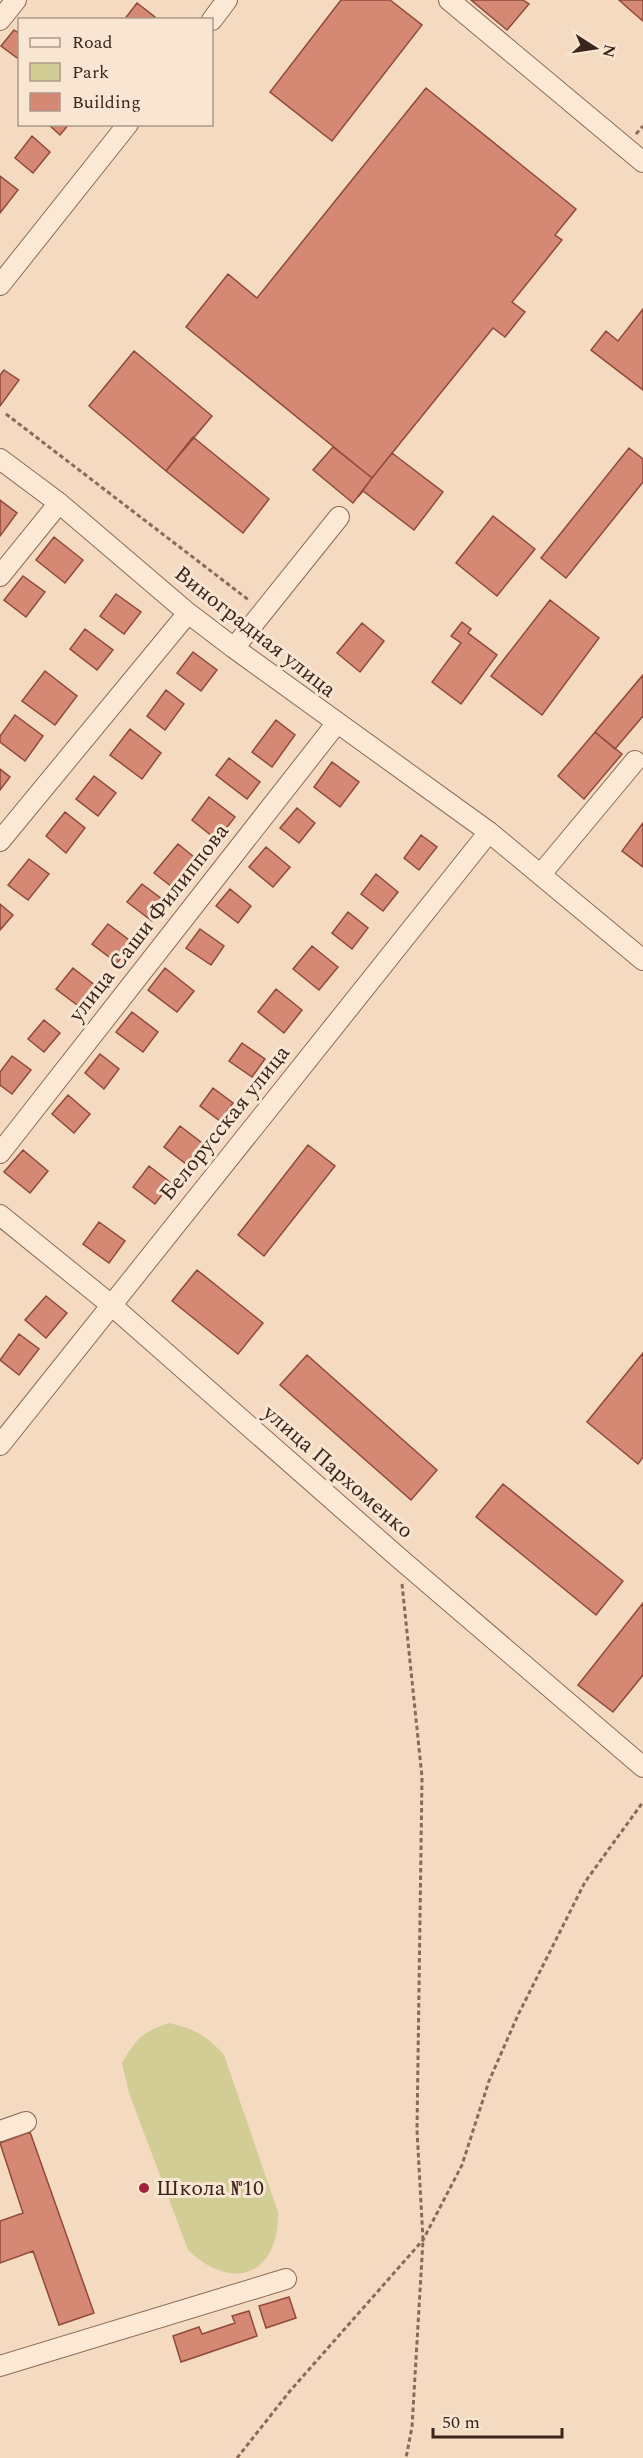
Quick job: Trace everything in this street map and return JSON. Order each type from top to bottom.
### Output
[{"type":"street","points":[[0,20],[16,0]]},
{"type":"street","points":[[213,19],[227,0]]},
{"type":"street","points":[[449,0],[643,162]]},
{"type":"street","points":[[0,285],[126,126]]},
{"type":"street","name":"Виноградная улица","points":[[0,459],[59,503],[188,613],[336,724],[489,832],[643,960]]},
{"type":"street","points":[[0,576],[59,503]]},
{"type":"street","points":[[234,648],[339,517]]},
{"type":"street","points":[[0,841],[188,613]]},
{"type":"street","name":"улица Саши Филиппова","points":[[0,1153],[336,724]]},
{"type":"street","points":[[541,874],[635,761]]},
{"type":"street","name":"Белорусская улица","points":[[0,1445],[110,1304],[489,832]]},
{"type":"street","name":"улица Пархоменко","points":[[0,1215],[110,1304],[399,1558],[641,1762]]},
{"type":"street","points":[[0,2130],[26,2122]]},
{"type":"street","points":[[0,2366],[286,2279]]},
{"type":"path","points":[[6,414],[263,611]]},
{"type":"path","points":[[399,1558],[423,1777],[417,2130],[423,2240],[412,2427],[406,2458]]},
{"type":"path","points":[[237,2458],[290,2391],[423,2240],[462,2165],[489,2081],[518,2015],[585,1882],[643,1802]]},
{"type":"green space","points":[[169,2023],[200,2034],[224,2055],[278,2212],[271,2251],[262,2263],[250,2271],[237,2273],[221,2271],[205,2263],[188,2250],[129,2093],[122,2063],[141,2037]]},
{"type":"building","points":[[341,0],[390,0],[422,25],[332,141],[270,92]]},
{"type":"building","points":[[471,0],[523,0],[529,4],[507,30]]},
{"type":"building","points":[[619,0],[643,0],[643,21],[629,9]]},
{"type":"building","points":[[137,3],[155,17],[154,18],[126,18]]},
{"type":"building","points":[[14,30],[18,33],[18,59],[1,46]]},
{"type":"building","points":[[426,88],[576,209],[555,235],[562,240],[512,302],[525,312],[505,337],[493,328],[372,478],[186,327],[228,274],[257,298]]},
{"type":"building","points":[[50,126],[67,126],[60,135]]},
{"type":"building","points":[[32,136],[50,152],[33,173],[15,158]]},
{"type":"building","points":[[0,176],[18,190],[0,213]]},
{"type":"building","points":[[643,309],[643,390],[591,350],[606,331],[618,341]]},
{"type":"building","points":[[134,351],[212,416],[166,471],[89,406]]},
{"type":"building","points":[[4,370],[19,380],[0,406],[0,375]]},
{"type":"building","points":[[193,437],[269,499],[243,533],[166,471]]},
{"type":"building","points":[[333,447],[372,478],[353,503],[313,470]]},
{"type":"building","points":[[629,448],[643,459],[643,482],[566,578],[541,558]]},
{"type":"building","points":[[392,453],[443,492],[414,530],[363,491],[358,497]]},
{"type":"building","points":[[0,500],[17,513],[0,536]]},
{"type":"building","points":[[493,516],[535,549],[497,596],[456,563]]},
{"type":"building","points":[[54,537],[83,560],[65,583],[36,560]]},
{"type":"building","points":[[23,576],[45,592],[26,617],[4,600]]},
{"type":"building","points":[[116,594],[141,612],[124,634],[100,616]]},
{"type":"building","points":[[550,600],[599,638],[542,715],[491,676]]},
{"type":"building","points":[[462,622],[471,629],[468,633],[497,655],[461,704],[432,682],[461,643],[451,636]]},
{"type":"building","points":[[362,623],[384,641],[360,672],[337,653]]},
{"type":"building","points":[[85,629],[113,650],[97,670],[70,649]]},
{"type":"building","points":[[193,652],[217,670],[201,691],[177,673]]},
{"type":"building","points":[[45,671],[77,696],[55,725],[22,701]]},
{"type":"building","points":[[643,675],[643,716],[615,749],[595,732]]},
{"type":"building","points":[[166,690],[184,704],[165,730],[147,716]]},
{"type":"building","points":[[15,715],[43,736],[25,761],[0,742],[0,736]]},
{"type":"building","points":[[276,720],[295,735],[272,767],[252,752]]},
{"type":"building","points":[[130,729],[161,753],[142,779],[110,755]]},
{"type":"building","points":[[595,732],[622,754],[584,799],[558,776]]},
{"type":"building","points":[[229,758],[260,782],[247,799],[216,775]]},
{"type":"building","points":[[332,762],[359,782],[340,807],[314,787]]},
{"type":"building","points":[[0,769],[10,777],[0,790]]},
{"type":"building","points":[[94,776],[116,793],[98,816],[76,799]]},
{"type":"building","points":[[209,797],[235,817],[217,840],[192,820]]},
{"type":"building","points":[[297,808],[315,823],[299,843],[280,828]]},
{"type":"building","points":[[65,812],[85,828],[66,853],[46,836]]},
{"type":"building","points":[[643,823],[643,867],[622,851]]},
{"type":"building","points":[[421,835],[437,847],[419,870],[404,858]]},
{"type":"building","points":[[178,844],[199,861],[176,890],[154,873]]},
{"type":"building","points":[[266,847],[290,867],[273,887],[249,867]]},
{"type":"building","points":[[29,859],[49,874],[28,900],[8,885]]},
{"type":"building","points":[[376,874],[398,892],[383,911],[361,894]]},
{"type":"building","points":[[142,884],[166,902],[152,921],[127,902]]},
{"type":"building","points":[[230,889],[251,906],[238,923],[216,906]]},
{"type":"building","points":[[0,904],[13,915],[0,930]]},
{"type":"building","points":[[348,912],[368,928],[352,949],[332,933]]},
{"type":"building","points":[[108,924],[133,943],[117,963],[92,944]]},
{"type":"building","points":[[200,929],[224,946],[211,965],[186,948]]},
{"type":"building","points":[[312,946],[338,967],[319,990],[293,969]]},
{"type":"building","points":[[73,968],[97,987],[81,1008],[56,989]]},
{"type":"building","points":[[165,968],[194,991],[177,1012],[148,990]]},
{"type":"building","points":[[276,989],[302,1010],[284,1033],[258,1012]]},
{"type":"building","points":[[132,1012],[158,1032],[143,1052],[116,1032]]},
{"type":"building","points":[[44,1020],[60,1033],[44,1052],[28,1039]]},
{"type":"building","points":[[242,1043],[265,1059],[252,1077],[229,1061]]},
{"type":"building","points":[[100,1054],[119,1069],[104,1089],[85,1073]]},
{"type":"building","points":[[12,1056],[31,1070],[12,1094],[0,1085],[0,1072]]},
{"type":"building","points":[[213,1088],[233,1103],[220,1121],[200,1106]]},
{"type":"building","points":[[68,1095],[90,1114],[74,1133],[52,1114]]},
{"type":"building","points":[[180,1126],[202,1143],[186,1164],[164,1147]]},
{"type":"building","points":[[308,1145],[335,1166],[264,1256],[238,1235]]},
{"type":"building","points":[[23,1150],[48,1171],[30,1193],[4,1172]]},
{"type":"building","points":[[149,1166],[171,1183],[155,1204],[133,1187]]},
{"type":"building","points":[[99,1222],[125,1241],[109,1263],[83,1244]]},
{"type":"building","points":[[197,1270],[263,1323],[238,1354],[172,1301]]},
{"type":"building","points":[[46,1296],[67,1313],[46,1338],[25,1320]]},
{"type":"building","points":[[19,1334],[39,1349],[19,1375],[0,1360]]},
{"type":"building","points":[[643,1353],[643,1457],[638,1464],[587,1422]]},
{"type":"building","points":[[307,1355],[437,1470],[411,1500],[280,1385]]},
{"type":"building","points":[[503,1484],[623,1581],[596,1615],[476,1517]]},
{"type":"building","points":[[643,1603],[643,1675],[613,1712],[578,1685]]},
{"type":"building","points":[[30,2132],[94,2313],[59,2325],[33,2251],[0,2263],[0,2221],[23,2213],[0,2143]]},
{"type":"building","points":[[289,2297],[296,2318],[266,2328],[259,2306]]},
{"type":"building","points":[[249,2311],[257,2336],[181,2362],[173,2336],[199,2327],[202,2334],[235,2323],[232,2316]]},
{"type":"place","name":"Школа №10","points":[[144,2188]]}]
